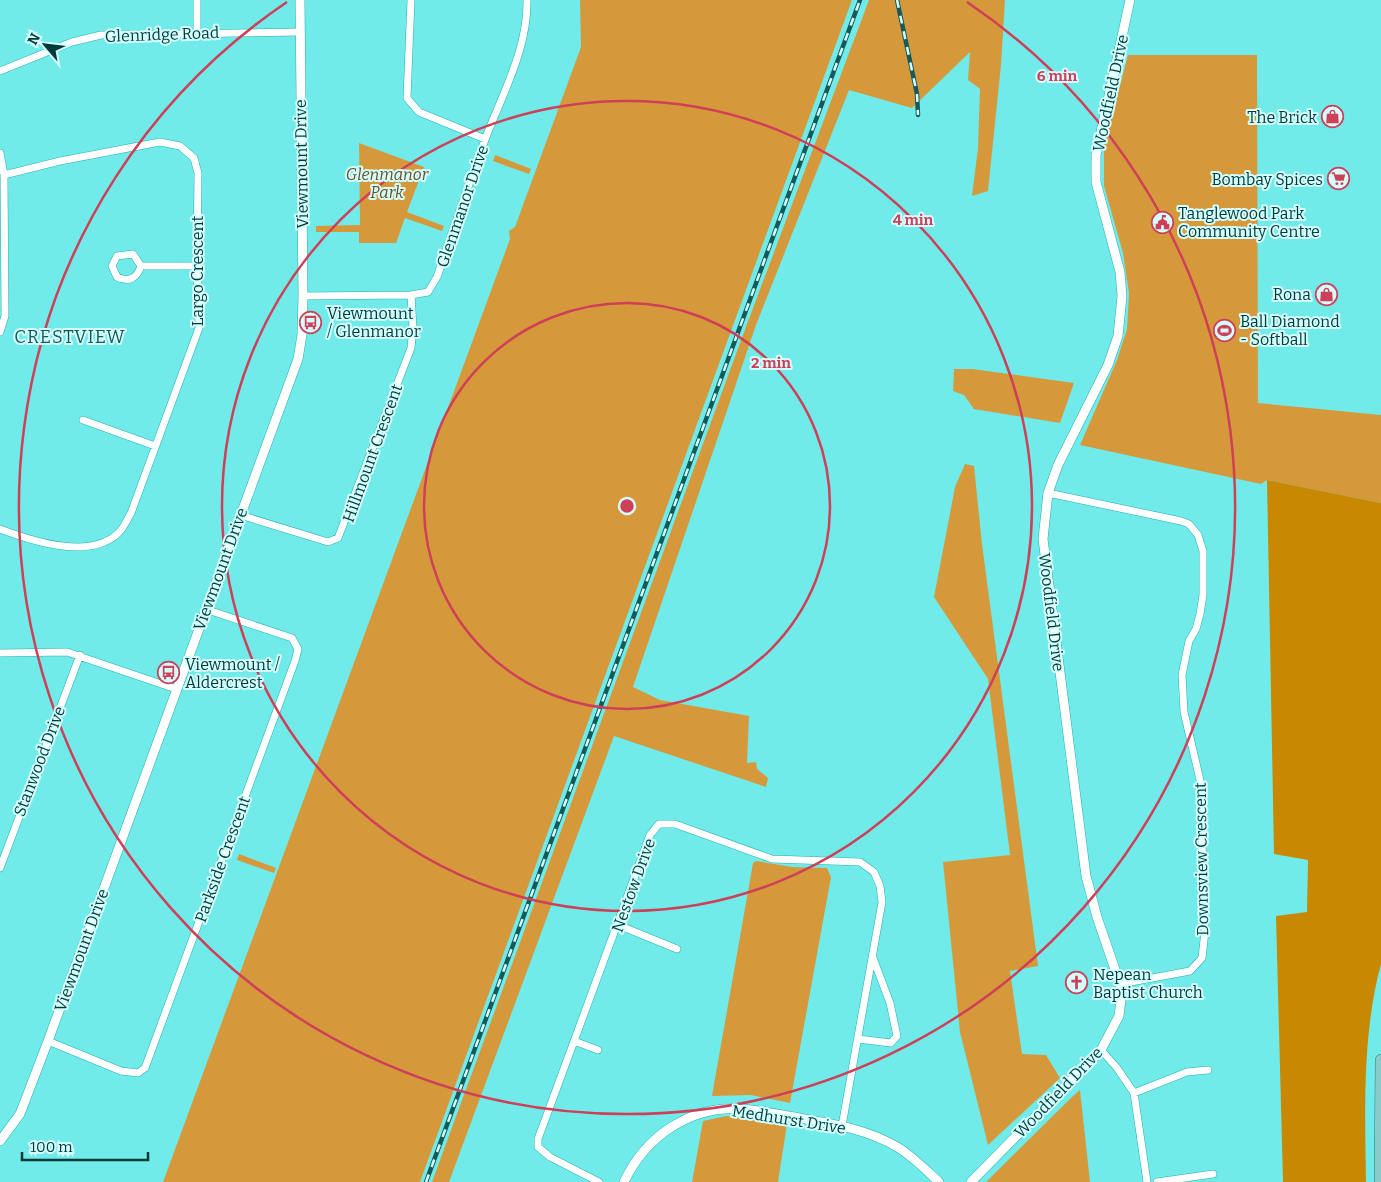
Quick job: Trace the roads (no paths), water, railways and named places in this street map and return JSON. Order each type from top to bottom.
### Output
[{"type":"main road","points":[[1380,1182],[1381,1060]]},
{"type":"street","points":[[197,0],[197,32]]},
{"type":"street","name":"Viewmount Drive","points":[[0,1141],[20,1114],[48,1041],[298,359],[302,335],[303,296],[300,0]]},
{"type":"street","points":[[411,0],[407,98],[419,112],[485,139]]},
{"type":"street","name":"Glenmanor Drive","points":[[303,296],[411,295],[428,292],[437,277],[485,139],[521,47],[527,22],[527,0]]},
{"type":"street","name":"Woodfield Drive","points":[[971,1182],[1101,1050],[1119,1016],[1120,984],[1097,917],[1086,876],[1043,539],[1048,493],[1058,465],[1108,365],[1118,336],[1122,296],[1120,272],[1096,182],[1096,155],[1130,0]]},
{"type":"street","name":"Glenridge Road","points":[[0,71],[72,42],[100,35],[197,32],[300,32]]},
{"type":"street","name":"Largo Crescent","points":[[0,529],[32,541],[67,547],[93,545],[121,530],[131,512],[199,328],[197,266],[198,173],[194,158],[180,146],[160,142],[60,160],[4,175]]},
{"type":"street","points":[[0,153],[4,175],[5,316],[0,332]]},
{"type":"street","points":[[127,253],[133,254],[141,266],[135,278],[128,280],[117,277],[112,266],[117,256],[127,253]]},
{"type":"street","points":[[141,266],[197,266]]},
{"type":"street","name":"Hillmount Crescent","points":[[240,514],[328,542],[338,538],[410,348],[413,328],[411,295]]},
{"type":"street","points":[[83,420],[155,446]]},
{"type":"street","name":"Downsview Crescent","points":[[1048,493],[1181,521],[1189,524],[1198,535],[1203,551],[1203,596],[1200,614],[1196,629],[1189,642],[1182,675],[1184,712],[1200,780],[1205,931],[1202,958],[1190,971],[1120,984]]},
{"type":"street","name":"Parkside Crescent","points":[[48,1041],[121,1071],[138,1073],[146,1068],[292,670],[298,649],[292,638],[205,609]]},
{"type":"street","points":[[0,653],[67,652],[176,689]]},
{"type":"street","name":"Stanwood Drive","points":[[0,868],[80,655]]},
{"type":"street","name":"Nestow Drive","points":[[599,1182],[550,1157],[538,1146],[538,1139],[654,829],[659,824],[675,824],[772,859],[851,860],[868,866],[874,872],[880,886],[882,902],[842,1126]]},
{"type":"street","points":[[618,925],[677,949]]},
{"type":"street","name":"Nestow Drive","points":[[858,1039],[892,1043],[897,1036],[890,1003],[873,958]]},
{"type":"street","points":[[574,1041],[598,1050]]},
{"type":"street","points":[[1101,1050],[1117,1068],[1134,1093],[1147,1182]]},
{"type":"street","points":[[1134,1093],[1188,1072],[1208,1070]]},
{"type":"street","name":"Medhurst Drive","points":[[624,1182],[652,1141],[685,1118],[720,1109],[740,1108],[842,1126],[898,1148],[939,1182]]},
{"type":"street","points":[[1158,1182],[1213,1174]]},
{"type":"railway","points":[[426,1182],[860,0]]},
{"type":"railway","points":[[897,0],[917,94],[918,115]]},
{"type":"place","name":"The Brick","points":[[1333,117]]},
{"type":"place","name":"Bombay Spices","points":[[1339,179]]},
{"type":"place","name":"Tanglewood Park Community Centre","points":[[1162,222]]},
{"type":"place","name":"Rona","points":[[1327,294]]},
{"type":"place","name":"Viewmount / Glenmanor","points":[[311,322]]},
{"type":"place","name":"Ball Diamond - Softball","points":[[1224,330]]},
{"type":"place","name":"Viewmount / Aldercrest","points":[[169,673]]},
{"type":"place","name":"Nepean Baptist Church","points":[[1077,983]]},
{"type":"district","name":"CRESTVIEW","points":[[70,337]]},
{"type":"park label","name":"Glenmanor Park","points":[[387,183]]}]
